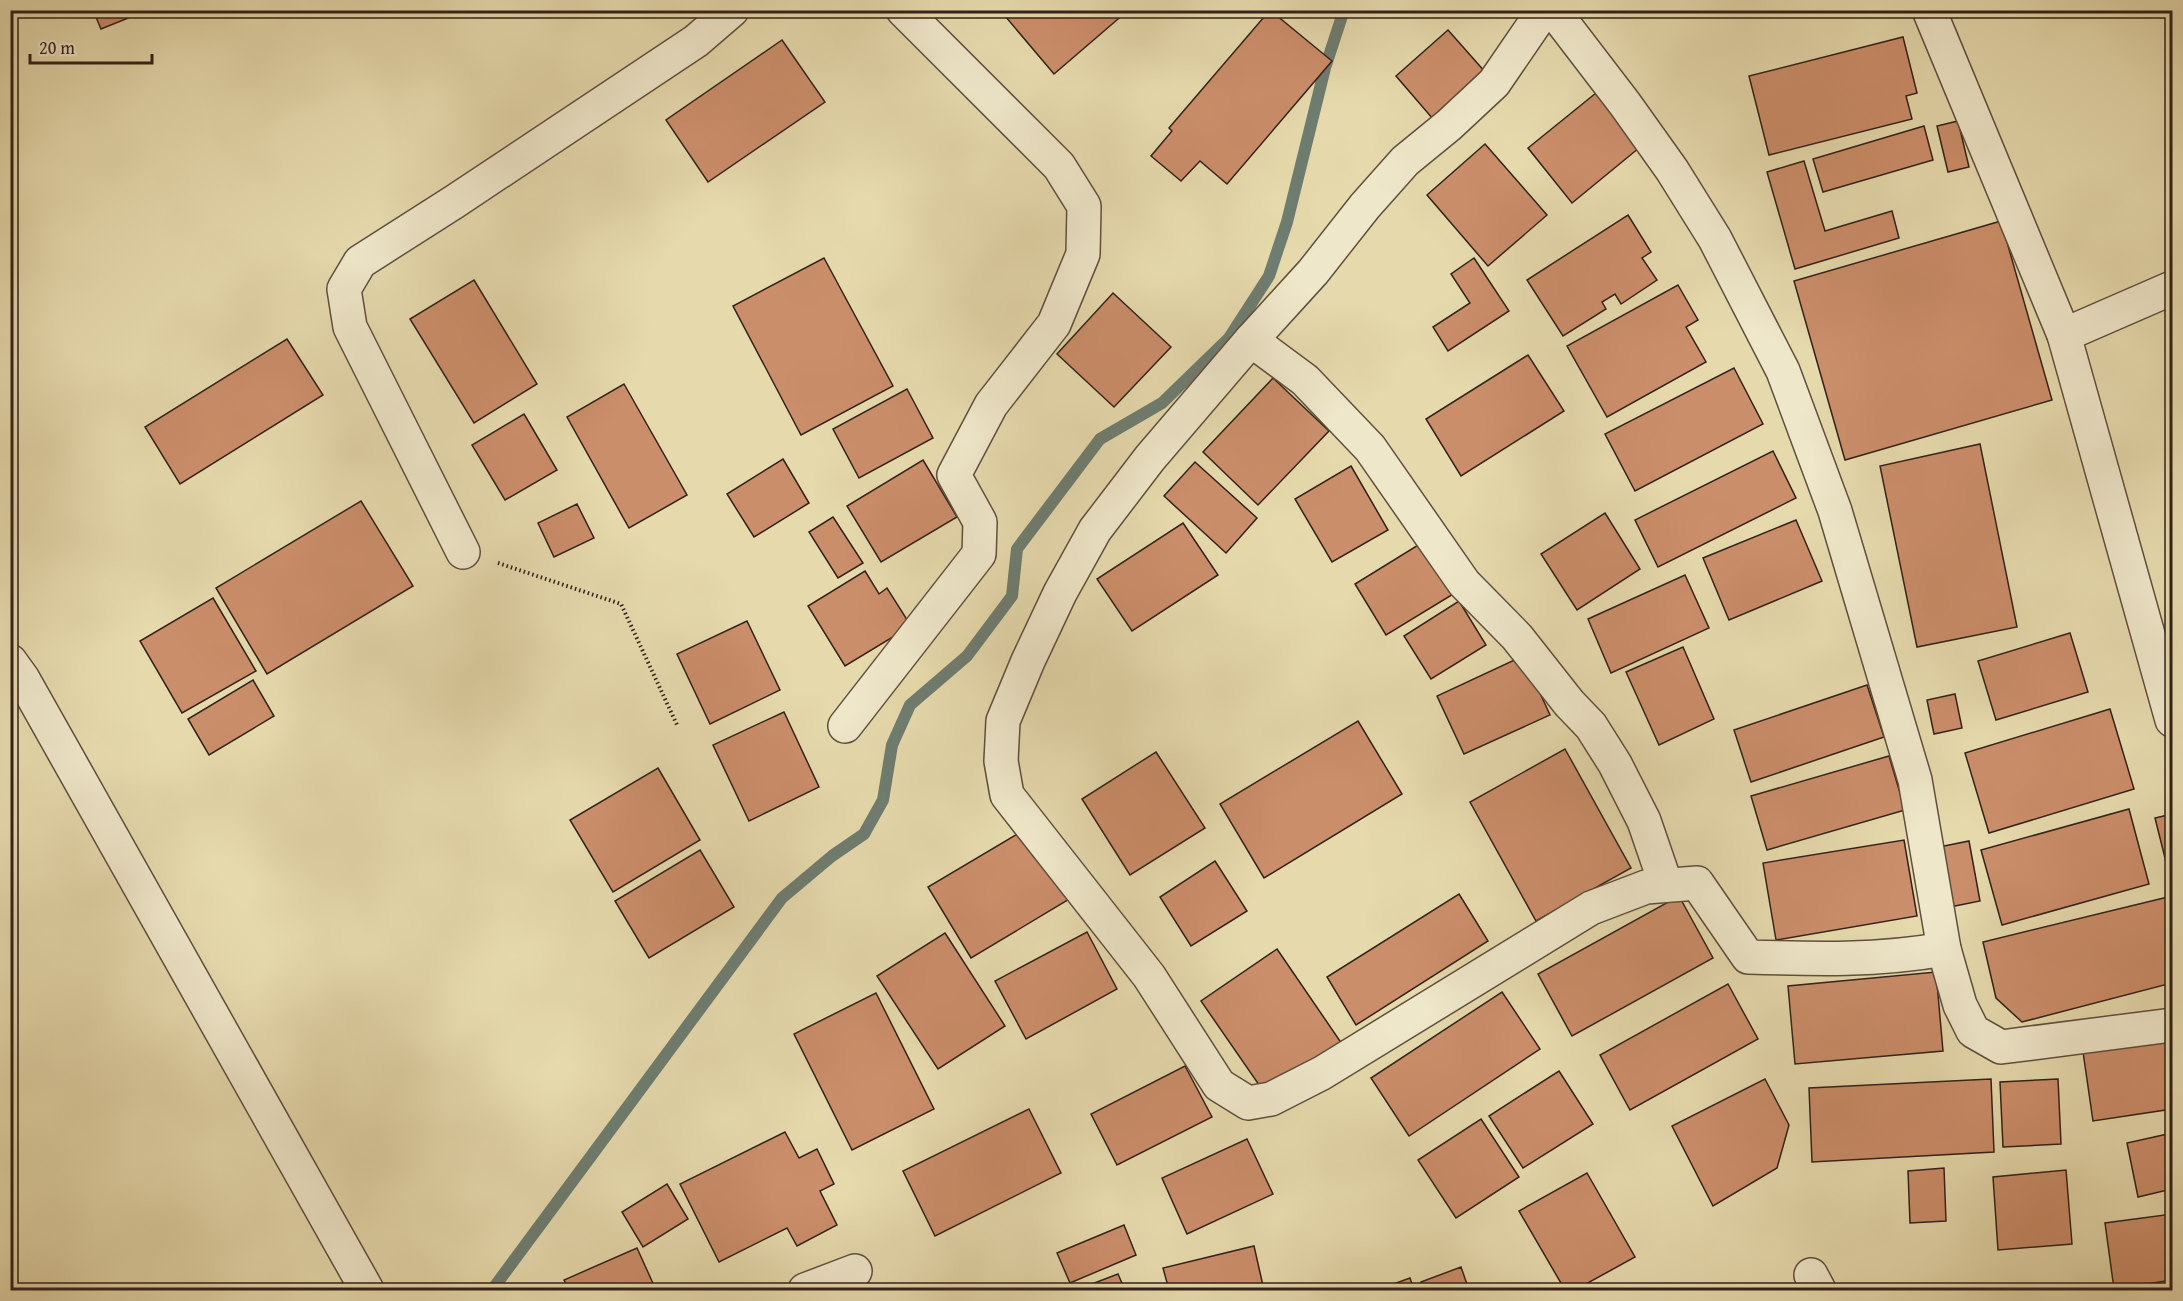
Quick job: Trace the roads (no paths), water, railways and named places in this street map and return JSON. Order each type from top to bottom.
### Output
[{"type":"street","points":[[463,552],[350,327],[344,289],[360,262],[696,41],[732,10]]},
{"type":"street","points":[[844,726],[979,554],[980,522],[954,475],[991,405],[1054,324],[1083,254],[1084,206],[1059,166],[903,10]]},
{"type":"street","points":[[1544,10],[1494,83],[1449,125],[1405,160],[1313,272],[1251,340],[1150,458],[1095,530],[1060,593],[1003,721],[1001,761],[1007,795],[1149,976],[1219,1085],[1248,1102],[1271,1099],[1322,1073],[1591,908],[1646,887],[1697,884],[1748,957],[1842,959],[1904,957],[1944,949]]},
{"type":"street","points":[[1553,10],[1672,170],[1715,239],[1783,371],[1835,511],[1915,780],[1944,949],[1960,1005],[1973,1031],[2001,1047],[2172,1025]]},
{"type":"street","points":[[1929,10],[2064,335],[2172,720]]},
{"type":"street","points":[[2064,335],[2172,288]]},
{"type":"street","points":[[1251,340],[1305,380],[1370,448],[1464,583],[1517,637],[1569,703],[1591,726],[1615,764],[1644,821],[1666,885]]},
{"type":"street","points":[[10,661],[23,679],[367,1290]]},
{"type":"street","points":[[804,1290],[855,1271]]},
{"type":"waterway","points":[[492,1290],[782,898],[832,856],[864,834],[883,800],[892,745],[910,705],[967,656],[1012,596],[1017,549],[1100,439],[1162,403],[1229,338],[1269,276],[1287,222],[1325,68],[1344,10]]}]
